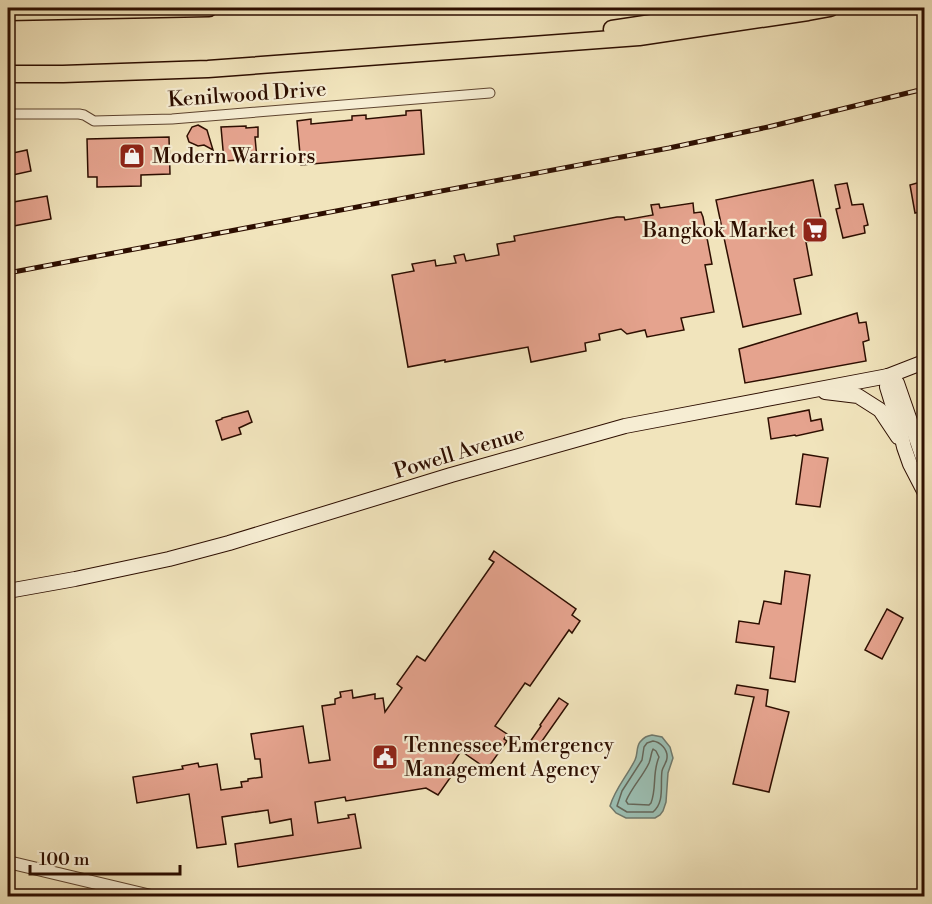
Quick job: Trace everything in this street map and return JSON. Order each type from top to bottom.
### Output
[{"type":"highway","points":[[8,12],[209,8]]},
{"type":"highway","points":[[438,51],[751,8]]},
{"type":"highway","points":[[8,74],[208,69],[639,37],[830,8]]},
{"type":"main road","name":"Powell Avenue","points":[[8,591],[170,559],[625,426],[888,376],[924,362]]},
{"type":"main road","points":[[888,376],[887,387],[904,447],[924,491]]},
{"type":"main road","points":[[888,376],[897,383],[924,461]]},
{"type":"main road","points":[[811,391],[858,396],[880,410],[904,447]]},
{"type":"street","name":"Kenilwood Drive","points":[[8,114],[79,114],[93,121],[172,119],[490,93]]},
{"type":"street","points":[[8,862],[152,897]]},
{"type":"water","points":[[652,735],[662,737],[670,747],[673,758],[668,773],[666,802],[663,811],[655,818],[626,818],[616,813],[610,806],[635,760],[639,744],[644,738]]},
{"type":"building","points":[[421,110],[424,154],[301,165],[297,121],[311,119],[311,124],[352,120],[352,116],[366,115],[366,119],[406,115],[406,111]]},
{"type":"building","points":[[198,125],[207,130],[213,150],[204,145],[198,146],[189,142],[187,136],[192,127]]},
{"type":"building","points":[[246,126],[246,128],[258,127],[258,137],[255,137],[257,159],[224,161],[221,127]]},
{"type":"building","points":[[169,137],[170,174],[141,175],[141,186],[97,187],[97,177],[88,177],[87,139]]},
{"type":"building","points":[[27,150],[31,171],[8,176],[8,154]]},
{"type":"building","points":[[813,180],[825,238],[806,242],[812,275],[794,279],[801,314],[743,327],[716,200]]},
{"type":"building","points":[[924,181],[924,211],[915,213],[910,185]]},
{"type":"building","points":[[847,183],[852,205],[863,204],[868,225],[864,226],[865,233],[843,238],[836,209],[840,208],[835,185]]},
{"type":"building","points":[[47,196],[51,219],[8,227],[8,203]]},
{"type":"building","points":[[693,203],[694,213],[701,212],[703,217],[712,264],[705,265],[714,312],[681,318],[684,330],[647,337],[645,330],[627,334],[621,329],[599,334],[600,340],[585,343],[586,351],[531,362],[528,347],[408,367],[392,275],[414,271],[412,264],[435,260],[436,266],[456,263],[454,256],[464,254],[466,261],[499,255],[497,244],[515,241],[514,236],[617,217],[624,217],[625,220],[653,215],[651,205],[659,204],[660,208]]},
{"type":"building","points":[[857,313],[859,323],[866,322],[869,340],[863,342],[866,361],[745,383],[739,349]]},
{"type":"building","points":[[809,410],[811,421],[821,419],[823,430],[771,439],[768,418]]},
{"type":"building","points":[[248,411],[252,422],[239,428],[241,434],[222,440],[216,421]]},
{"type":"building","points":[[803,454],[828,458],[820,507],[796,504]]},
{"type":"building","points":[[494,551],[576,609],[572,615],[580,621],[572,633],[569,630],[530,686],[525,683],[495,726],[507,734],[504,739],[507,741],[487,769],[461,751],[445,775],[450,778],[438,795],[426,788],[346,801],[345,797],[315,802],[318,823],[349,818],[348,815],[355,814],[361,848],[238,867],[235,844],[293,835],[291,819],[270,823],[268,810],[222,817],[226,844],[197,848],[189,794],[137,803],[133,777],[183,769],[182,766],[198,763],[199,767],[217,764],[221,790],[242,787],[241,782],[262,777],[260,759],[255,759],[251,734],[303,726],[309,763],[330,760],[322,706],[335,704],[335,699],[341,697],[340,692],[352,690],[353,698],[375,694],[375,699],[383,698],[385,712],[402,688],[397,684],[417,656],[425,661],[494,562],[489,559]]},
{"type":"building","points":[[785,571],[810,575],[795,682],[770,678],[774,647],[736,642],[739,621],[759,624],[764,601],[781,604]]},
{"type":"building","points":[[887,609],[903,618],[882,659],[865,650]]},
{"type":"building","points":[[737,685],[768,690],[766,706],[789,712],[769,792],[733,784],[754,697],[735,694]]},
{"type":"building","points":[[559,698],[568,704],[535,751],[527,746]]},
{"type":"railway","points":[[8,273],[669,148],[768,127],[924,89]]},
{"type":"place","name":"Modern Warriors","points":[[132,156]]},
{"type":"place","name":"Bangkok Market","points":[[815,230]]},
{"type":"place","name":"Tennessee Emergency Management Agency","points":[[385,757]]}]
